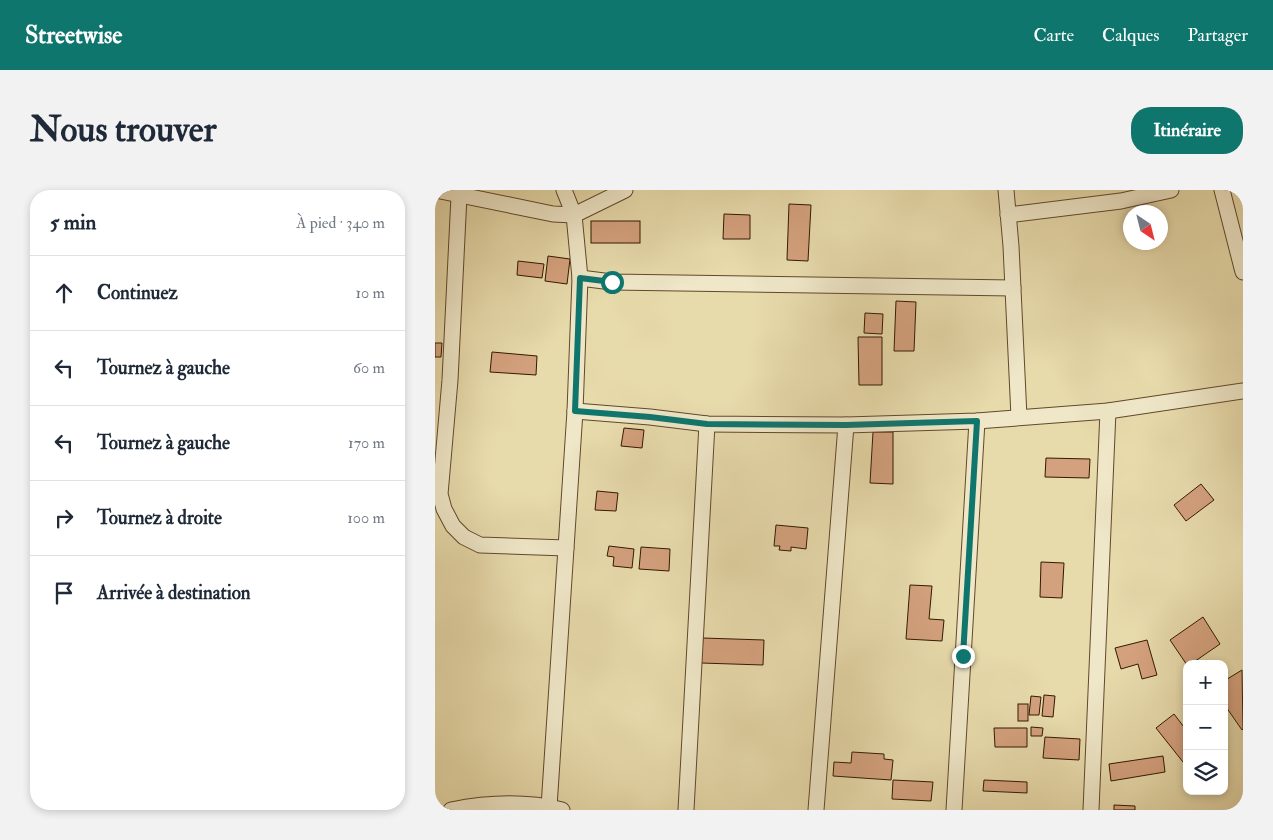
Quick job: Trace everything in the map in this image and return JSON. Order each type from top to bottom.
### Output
[{"type":"street","points":[[436,190],[553,214],[575,215],[625,190]]},
{"type":"street","points":[[451,810],[499,804],[555,808],[580,278],[575,215],[564,190]]},
{"type":"street","points":[[1006,190],[1019,417]]},
{"type":"street","points":[[1008,215],[1120,195],[1171,190]]},
{"type":"street","points":[[1222,190],[1243,272]]},
{"type":"street","points":[[459,196],[450,370],[440,494],[444,509],[453,526],[463,537],[480,545],[566,548]]},
{"type":"street","points":[[580,278],[612,282],[1013,288]]},
{"type":"street","points":[[575,411],[707,424],[846,425],[977,421],[1108,411],[1243,391]]},
{"type":"street","points":[[1091,810],[1108,411]]},
{"type":"street","points":[[954,810],[977,421]]},
{"type":"street","points":[[686,810],[707,424]]},
{"type":"street","points":[[816,810],[846,425]]},
{"type":"building","points":[[789,204],[811,205],[808,261],[787,260]]},
{"type":"building","points":[[724,214],[750,215],[750,239],[723,239]]},
{"type":"building","points":[[591,221],[640,221],[640,243],[591,243]]},
{"type":"building","points":[[548,256],[570,259],[567,284],[545,281]]},
{"type":"building","points":[[518,261],[544,264],[542,278],[517,275]]},
{"type":"building","points":[[896,301],[916,302],[914,351],[894,351]]},
{"type":"building","points":[[865,313],[883,314],[882,334],[864,333]]},
{"type":"building","points":[[858,337],[882,337],[882,385],[859,385]]},
{"type":"building","points":[[435,343],[442,343],[441,357],[435,357]]},
{"type":"building","points":[[492,352],[537,356],[536,375],[490,372]]},
{"type":"building","points":[[624,428],[644,430],[642,448],[621,446]]},
{"type":"building","points":[[873,432],[893,432],[893,484],[870,483]]},
{"type":"building","points":[[1046,458],[1090,459],[1089,478],[1045,477]]},
{"type":"building","points":[[1201,484],[1214,500],[1186,521],[1174,505]]},
{"type":"building","points":[[597,491],[618,493],[616,511],[595,510]]},
{"type":"building","points":[[776,525],[808,528],[806,549],[791,547],[791,551],[779,550],[780,546],[774,546]]},
{"type":"building","points":[[609,546],[634,549],[632,568],[613,566],[614,557],[607,556]]},
{"type":"building","points":[[641,547],[670,549],[669,571],[639,569]]},
{"type":"building","points":[[1041,562],[1064,563],[1062,598],[1040,597]]},
{"type":"building","points":[[910,585],[932,586],[929,619],[944,620],[942,641],[906,639]]},
{"type":"building","points":[[1203,617],[1220,644],[1197,660],[1184,660],[1170,640]]},
{"type":"building","points":[[703,638],[764,640],[763,665],[701,663]]},
{"type":"building","points":[[1147,640],[1157,675],[1142,679],[1138,664],[1121,669],[1115,648]]},
{"type":"building","points":[[1242,670],[1242,730],[1228,710],[1228,679]]},
{"type":"building","points":[[1044,695],[1055,696],[1053,717],[1042,716]]},
{"type":"building","points":[[1031,696],[1041,697],[1039,715],[1029,715]]},
{"type":"building","points":[[1018,704],[1028,704],[1028,721],[1018,721]]},
{"type":"building","points":[[1174,714],[1183,726],[1183,762],[1156,728]]},
{"type":"building","points":[[1031,727],[1043,728],[1042,736],[1031,736]]},
{"type":"building","points":[[994,728],[1027,728],[1027,747],[995,747]]},
{"type":"building","points":[[1045,737],[1080,739],[1079,760],[1043,758]]},
{"type":"building","points":[[852,752],[884,754],[884,759],[893,760],[891,780],[833,776],[834,762],[851,763]]},
{"type":"building","points":[[1163,756],[1165,772],[1111,781],[1109,764]]},
{"type":"building","points":[[893,780],[933,782],[931,801],[892,799]]},
{"type":"building","points":[[984,780],[1027,782],[1027,793],[983,791]]},
{"type":"building","points":[[1114,805],[1135,806],[1135,810],[1114,810]]},
{"type":"route","points":[[612,282],[580,278],[575,411],[707,424],[846,425],[977,421],[963,656]]}]
